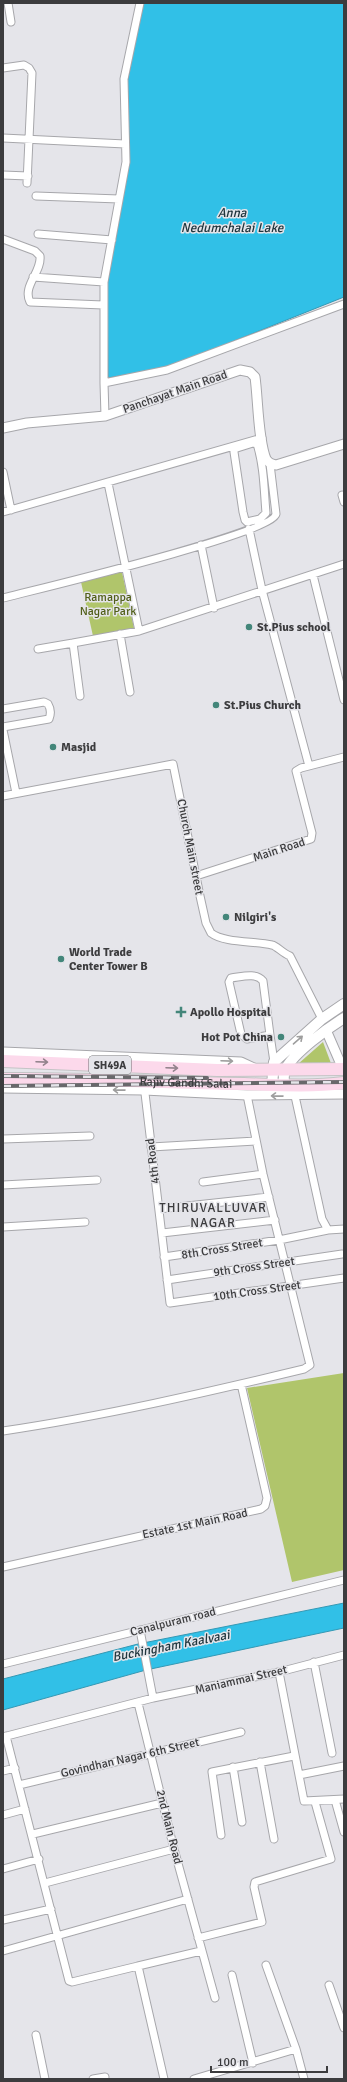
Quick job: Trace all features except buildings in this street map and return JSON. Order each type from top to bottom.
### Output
[{"type":"main road","points":[[278,1085],[277,1068],[322,1019],[344,1004]]},
{"type":"main road","points":[[277,1068],[292,1060],[326,1030],[344,1018]]},
{"type":"main road","name":"Rajiv Gandhi Salai","points":[[3,1062],[119,1060],[259,1070],[343,1064]]},
{"type":"main road","name":"Rajiv Gandhi Salai","points":[[3,1079],[59,1078],[144,1086],[312,1086],[344,1083]]},
{"type":"street","points":[[3,23],[13,22],[8,3]]},
{"type":"street","points":[[106,416],[104,383],[104,282],[126,162],[124,79],[140,3]]},
{"type":"street","points":[[3,68],[24,65],[31,70],[28,179],[3,175]]},
{"type":"street","points":[[3,138],[125,144]]},
{"type":"street","points":[[36,196],[119,199]]},
{"type":"street","points":[[38,234],[112,240]]},
{"type":"street","points":[[3,239],[37,253],[40,260],[28,290],[30,302],[103,305]]},
{"type":"street","points":[[33,277],[104,282]]},
{"type":"street","points":[[104,383],[167,370],[344,304]]},
{"type":"street","name":"Panchayat Main Road","points":[[3,428],[27,423],[106,416],[240,370],[250,372],[255,377],[262,438],[268,470]]},
{"type":"street","points":[[3,512],[262,438]]},
{"type":"street","points":[[3,598],[126,568],[249,529],[276,517],[268,470],[257,444],[234,449],[243,512],[247,522],[264,517],[266,513],[268,470]]},
{"type":"street","points":[[268,470],[276,465],[344,444]]},
{"type":"street","points":[[3,472],[11,510]]},
{"type":"street","points":[[108,482],[139,631]]},
{"type":"street","points":[[249,529],[262,590],[309,766],[344,757]]},
{"type":"street","points":[[201,545],[214,608]]},
{"type":"street","points":[[38,649],[139,631],[214,608],[262,590],[344,564]]},
{"type":"street","points":[[313,575],[344,700]]},
{"type":"street","points":[[120,634],[130,692]]},
{"type":"street","points":[[73,643],[80,696]]},
{"type":"street","points":[[3,709],[44,702],[48,704],[51,715],[49,719],[42,722],[3,729],[16,793],[3,796]]},
{"type":"street","name":"Church Main street","points":[[16,793],[173,764],[206,923],[211,934],[222,938],[274,945],[282,953],[290,956],[322,1019]]},
{"type":"street","name":"Main Road","points":[[196,876],[311,839],[312,833],[296,773],[297,770],[309,766]]},
{"type":"street","points":[[270,1035],[247,1039],[241,1034],[229,982],[231,978],[254,976],[263,981],[270,1035],[277,1068]]},
{"type":"street","points":[[326,1030],[343,1064]]},
{"type":"street","points":[[3,1052],[119,1060]]},
{"type":"street","points":[[3,1088],[144,1086],[247,1095],[295,1096],[344,1094]]},
{"type":"street","name":"4th Road","points":[[144,1086],[170,1303]]},
{"type":"street","points":[[3,1431],[116,1412],[304,1369],[310,1365],[263,1174],[247,1095]]},
{"type":"street","points":[[295,1096],[322,1219],[328,1230]]},
{"type":"street","points":[[3,1140],[90,1136]]},
{"type":"street","points":[[151,1147],[256,1141]]},
{"type":"street","points":[[203,1182],[263,1174]]},
{"type":"street","points":[[3,1185],[97,1180]]},
{"type":"street","points":[[159,1209],[269,1197]]},
{"type":"street","points":[[162,1233],[275,1220]]},
{"type":"street","points":[[3,1227],[85,1222]]},
{"type":"street","name":"8th Cross Street","points":[[164,1258],[280,1240],[328,1230],[344,1229]]},
{"type":"street","name":"9th Cross Street","points":[[167,1280],[342,1254]]},
{"type":"street","name":"10th Cross Street","points":[[170,1303],[344,1278]]},
{"type":"street","name":"Estate 1st Main Road","points":[[3,1567],[261,1509],[265,1506],[267,1498],[241,1384]]},
{"type":"street","name":"Canalpuram road","points":[[3,1664],[344,1580]]},
{"type":"street","points":[[140,1630],[153,1698]]},
{"type":"street","name":"Maniammai Street","points":[[138,1703],[153,1698],[279,1672],[344,1655]]},
{"type":"street","points":[[314,1662],[327,1736],[332,1753]]},
{"type":"street","points":[[279,1672],[294,1756],[304,1801],[315,1802],[344,1799]]},
{"type":"street","points":[[138,1703],[5,1736],[15,1768],[70,1982],[201,1950]]},
{"type":"street","name":"2nd Main Road","points":[[138,1703],[174,1849],[215,1998]]},
{"type":"street","name":"Govindhan Nagar 6th Street","points":[[19,1785],[151,1752],[241,1732]]},
{"type":"street","points":[[221,1835],[211,1774],[215,1771],[233,1767],[294,1756]]},
{"type":"street","points":[[260,1762],[274,1838]]},
{"type":"street","points":[[299,1775],[344,1766]]},
{"type":"street","points":[[233,1767],[242,1822]]},
{"type":"street","points":[[3,1771],[15,1768]]},
{"type":"street","points":[[335,1800],[344,1831]]},
{"type":"street","points":[[32,1834],[162,1802]]},
{"type":"street","points":[[198,1938],[262,1922],[254,1887],[256,1882],[331,1859],[315,1802]]},
{"type":"street","points":[[3,1815],[25,1810]]},
{"type":"street","points":[[45,1882],[174,1849]]},
{"type":"street","points":[[3,1869],[39,1859]]},
{"type":"street","points":[[3,1951],[188,1899]]},
{"type":"street","points":[[3,1920],[51,1909]]},
{"type":"street","points":[[266,1965],[296,2049],[304,2079]]},
{"type":"street","points":[[138,1966],[164,2079]]},
{"type":"street","points":[[232,1975],[253,2063]]},
{"type":"street","points":[[329,1985],[344,2028]]},
{"type":"street","points":[[36,2035],[45,2079]]},
{"type":"street","points":[[194,2079],[253,2063],[296,2049]]},
{"type":"street","points":[[93,2079],[105,2077]]},
{"type":"green space","name":"Ramappa Nagar Park","points":[[122,572],[134,628],[93,636],[81,582]]},
{"type":"green space","points":[[323,1042],[332,1066],[298,1064]]},
{"type":"green space","points":[[344,1373],[344,1570],[292,1582],[247,1388]]},
{"type":"water","name":"Anna Nedumchalai Lake","points":[[143,3],[344,3],[344,297],[229,343],[220,349],[159,369],[108,378],[107,284],[129,162],[127,83]]},
{"type":"water","name":"Buckingham Kaalvaai","points":[[344,1603],[344,1628],[146,1670],[3,1710],[3,1679],[138,1644]]},
{"type":"railway","points":[[3,1076],[207,1078]]},
{"type":"railway","points":[[3,1086],[344,1082]]},
{"type":"place","name":"St.Pius school","points":[[249,627]]},
{"type":"place","name":"St.Pius Church","points":[[216,705]]},
{"type":"place","name":"Masjid","points":[[53,747]]},
{"type":"place","name":"Nilgiri's","points":[[226,917]]},
{"type":"place","name":"World Trade Center Tower B","points":[[61,959]]},
{"type":"place","name":"Apollo Hospital","points":[[181,1012]]},
{"type":"place","name":"Hot Pot China","points":[[281,1037]]},
{"type":"district","name":"THIRUVALLUVAR NAGAR","points":[[213,1216]]}]
